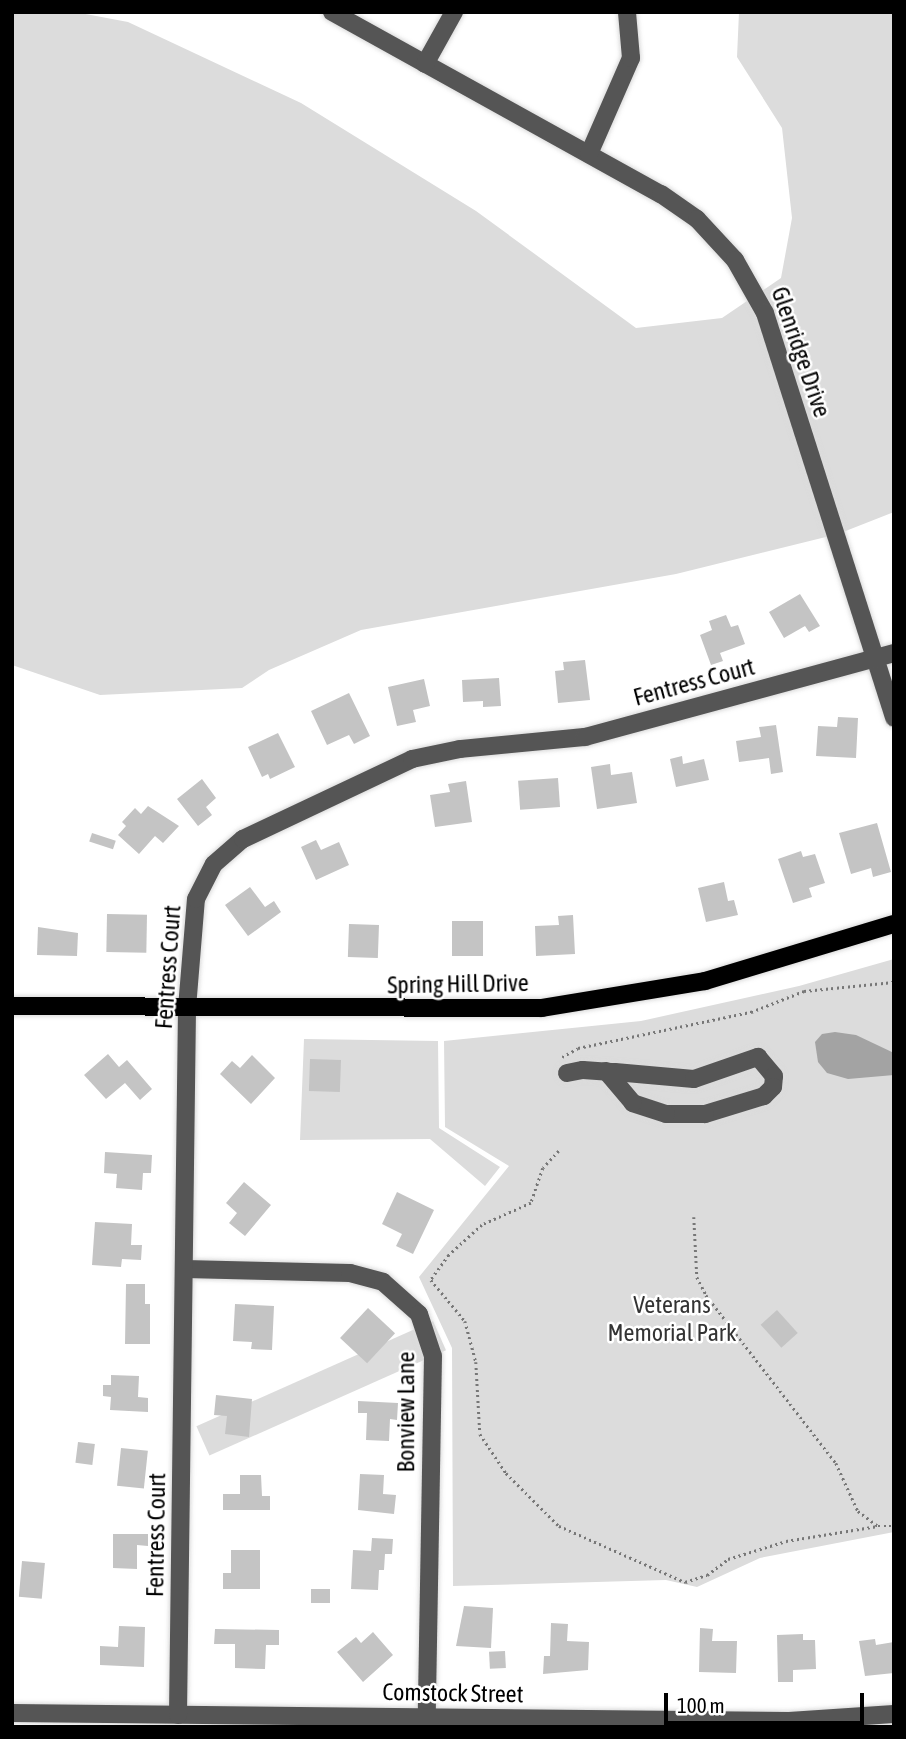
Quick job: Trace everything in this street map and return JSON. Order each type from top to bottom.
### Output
[{"type":"main road","name":"Spring Hill Drive","points":[[12,1006],[486,1011],[595,1002],[705,981],[894,924]]},
{"type":"street","name":"Glenridge Drive","points":[[332,12],[589,154],[697,219],[751,285],[765,313],[894,718]]},
{"type":"street","points":[[425,64],[454,12]]},
{"type":"street","points":[[589,154],[631,58],[627,12]]},
{"type":"street","name":"Fentress Court","points":[[178,1715],[187,1008],[196,899],[214,864],[243,839],[412,759],[460,749],[585,737],[894,653]]},
{"type":"street","points":[[565,1065],[694,1079],[758,1057],[774,1076],[773,1087],[764,1096],[705,1114],[666,1114],[633,1103],[606,1071]]},
{"type":"street","name":"Bonview Lane","points":[[185,1269],[367,1276],[397,1291],[419,1314],[433,1356],[427,1717]]},
{"type":"street","name":"Comstock Street","points":[[12,1713],[427,1717],[652,1723],[789,1721],[894,1714]]},
{"type":"path","points":[[565,1065],[578,1048],[751,1012],[804,990],[894,982]]},
{"type":"path","points":[[559,1151],[543,1168],[530,1203],[482,1225],[431,1280],[465,1321],[476,1362],[480,1434],[506,1473],[566,1530],[685,1582],[698,1580],[728,1559],[786,1541],[878,1526],[894,1526]]},
{"type":"path","points":[[694,1217],[698,1277],[706,1295],[836,1463],[858,1511],[878,1526]]},
{"type":"green space","points":[[12,12],[75,12],[128,22],[301,103],[476,211],[636,328],[722,318],[781,278],[792,218],[782,128],[737,57],[739,12],[894,12],[894,512],[838,534],[676,574],[361,630],[269,670],[242,688],[100,695],[12,665]]},
{"type":"green space","name":"Veterans Memorial Park","points":[[894,959],[894,1532],[760,1558],[697,1587],[666,1580],[453,1586],[452,1348],[419,1277],[509,1166],[445,1127],[444,1041],[641,1021],[799,986]]},
{"type":"green space","points":[[304,1039],[438,1041],[439,1128],[500,1167],[485,1186],[430,1139],[300,1140]]},
{"type":"green space","points":[[433,1321],[446,1350],[209,1456],[196,1426]]},
{"type":"shaded area","points":[[835,1032],[856,1035],[894,1053],[894,1075],[848,1079],[827,1073],[818,1062],[815,1042],[822,1034]]},
{"type":"building","points":[[800,594],[820,626],[809,632],[805,626],[784,638],[769,612]]},
{"type":"building","points":[[726,615],[731,627],[738,625],[745,644],[720,653],[723,661],[711,665],[700,635],[712,630],[709,621]]},
{"type":"building","points":[[585,660],[590,700],[558,703],[555,671],[564,670],[563,662]]},
{"type":"building","points":[[499,678],[501,706],[483,707],[483,701],[463,702],[462,680]]},
{"type":"building","points":[[424,679],[430,706],[413,710],[416,722],[397,726],[388,687]]},
{"type":"building","points":[[349,693],[370,736],[354,744],[349,735],[327,745],[311,711]]},
{"type":"building","points":[[838,717],[858,718],[856,758],[816,756],[818,726],[837,727]]},
{"type":"building","points":[[776,725],[783,772],[771,774],[769,758],[739,762],[736,741],[761,737],[759,727]]},
{"type":"building","points":[[278,733],[295,767],[270,779],[268,774],[262,777],[248,747]]},
{"type":"building","points":[[682,756],[683,764],[704,759],[709,780],[676,787],[670,759]]},
{"type":"building","points":[[610,764],[611,775],[632,772],[637,803],[597,809],[591,767]]},
{"type":"building","points":[[558,778],[560,807],[520,810],[518,781]]},
{"type":"building","points":[[202,779],[216,798],[206,807],[212,815],[198,826],[177,799]]},
{"type":"building","points":[[466,781],[472,822],[435,827],[430,795],[450,792],[448,784]]},
{"type":"building","points":[[148,806],[179,826],[163,843],[155,836],[139,854],[118,835],[126,826],[122,822],[135,808],[141,814]]},
{"type":"building","points":[[877,823],[891,872],[873,877],[871,868],[851,874],[839,833]]},
{"type":"building","points":[[92,833],[116,841],[113,849],[89,842]]},
{"type":"building","points":[[316,840],[321,850],[339,842],[349,865],[316,880],[301,847]]},
{"type":"building","points":[[801,851],[803,857],[815,854],[825,883],[809,888],[812,897],[793,903],[778,859]]},
{"type":"building","points":[[724,882],[728,901],[734,900],[738,915],[706,922],[698,888]]},
{"type":"building","points":[[250,887],[265,907],[274,901],[281,912],[248,936],[225,905]]},
{"type":"building","points":[[107,914],[147,915],[146,953],[106,952]]},
{"type":"building","points":[[573,915],[575,954],[536,956],[535,926],[559,925],[558,916]]},
{"type":"building","points":[[452,921],[483,921],[483,956],[452,956]]},
{"type":"building","points":[[349,924],[379,925],[378,958],[348,957]]},
{"type":"building","points":[[38,927],[78,933],[77,956],[37,955]]},
{"type":"building","points":[[108,1054],[119,1067],[127,1060],[152,1089],[140,1100],[125,1083],[106,1099],[84,1075]]},
{"type":"building","points":[[252,1055],[275,1078],[251,1104],[220,1074],[232,1061],[240,1068]]},
{"type":"building","points":[[310,1059],[341,1060],[340,1092],[309,1091]]},
{"type":"building","points":[[105,1152],[152,1155],[151,1173],[143,1173],[142,1190],[116,1188],[117,1174],[104,1173]]},
{"type":"building","points":[[244,1182],[271,1205],[245,1236],[229,1223],[237,1213],[226,1203]]},
{"type":"building","points":[[397,1192],[434,1210],[413,1254],[396,1246],[402,1234],[382,1224]]},
{"type":"building","points":[[95,1222],[132,1224],[131,1245],[142,1245],[141,1260],[122,1259],[121,1267],[92,1265]]},
{"type":"building","points":[[126,1284],[145,1284],[145,1304],[150,1304],[150,1344],[125,1344]]},
{"type":"building","points":[[235,1304],[274,1306],[272,1350],[251,1349],[252,1342],[233,1341]]},
{"type":"building","points":[[368,1308],[395,1333],[367,1363],[340,1338]]},
{"type":"building","points":[[777,1310],[798,1333],[781,1348],[761,1325]]},
{"type":"building","points":[[111,1375],[139,1376],[138,1397],[148,1398],[148,1412],[110,1410],[111,1397],[103,1396],[103,1385],[111,1385]]},
{"type":"building","points":[[216,1395],[252,1399],[249,1437],[225,1434],[227,1416],[214,1415]]},
{"type":"building","points":[[358,1401],[398,1403],[397,1420],[390,1419],[389,1441],[366,1440],[367,1413],[358,1413]]},
{"type":"building","points":[[78,1442],[95,1444],[92,1465],[75,1463]]},
{"type":"building","points":[[121,1448],[148,1451],[144,1489],[117,1486]]},
{"type":"building","points":[[360,1474],[384,1475],[383,1494],[396,1495],[394,1514],[358,1510]]},
{"type":"building","points":[[240,1475],[261,1475],[262,1496],[270,1496],[270,1510],[223,1510],[223,1494],[240,1494]]},
{"type":"building","points":[[113,1534],[148,1534],[148,1546],[137,1545],[137,1569],[113,1568]]},
{"type":"building","points":[[372,1538],[393,1539],[392,1554],[385,1554],[384,1570],[379,1570],[378,1590],[351,1589],[353,1550],[371,1551]]},
{"type":"building","points":[[231,1550],[260,1550],[260,1589],[223,1589],[223,1573],[231,1573]]},
{"type":"building","points":[[22,1561],[45,1563],[42,1599],[19,1597]]},
{"type":"building","points":[[311,1589],[330,1589],[330,1603],[311,1603]]},
{"type":"building","points":[[464,1606],[493,1608],[491,1648],[456,1646]]},
{"type":"building","points":[[551,1623],[568,1624],[567,1641],[589,1642],[588,1670],[543,1674],[544,1656],[550,1656]]},
{"type":"building","points":[[119,1626],[145,1627],[144,1667],[100,1665],[100,1646],[118,1647]]},
{"type":"building","points":[[700,1628],[713,1629],[712,1641],[737,1641],[736,1673],[699,1672]]},
{"type":"building","points":[[215,1629],[279,1630],[279,1645],[266,1645],[265,1669],[235,1668],[235,1644],[214,1644]]},
{"type":"building","points":[[373,1632],[393,1655],[363,1682],[337,1652],[356,1637],[361,1643]]},
{"type":"building","points":[[803,1634],[803,1640],[815,1640],[816,1669],[793,1670],[793,1682],[778,1682],[777,1635]]},
{"type":"building","points":[[875,1639],[876,1645],[894,1642],[894,1673],[865,1676],[859,1641]]},
{"type":"building","points":[[505,1651],[506,1668],[490,1669],[489,1652]]}]
